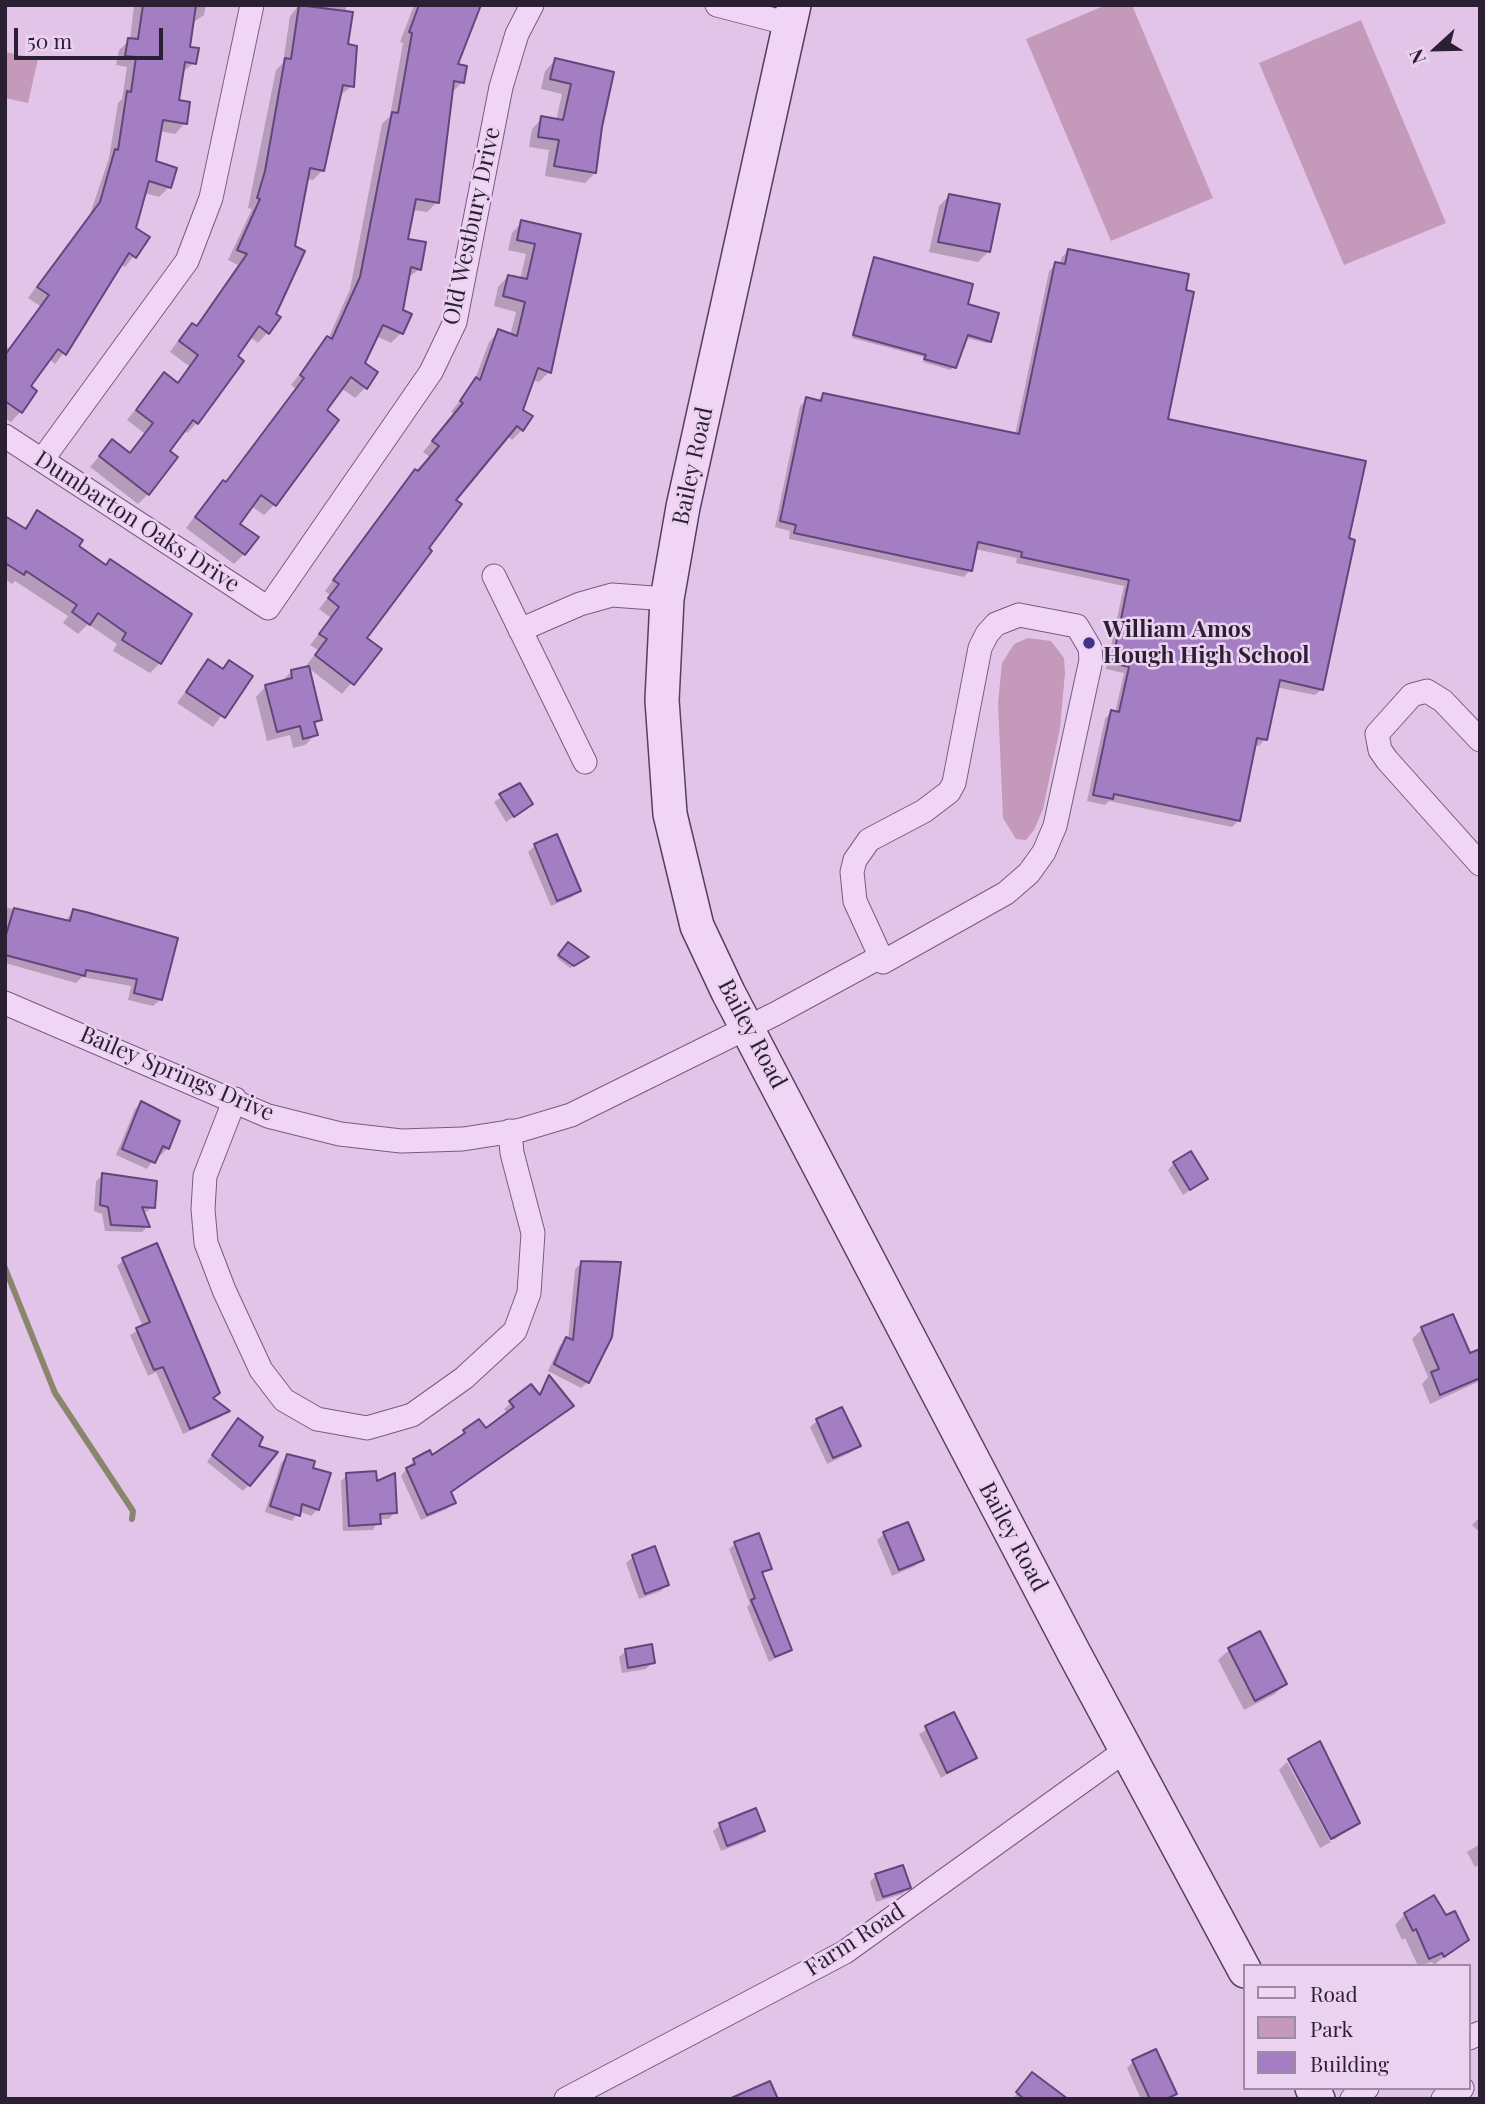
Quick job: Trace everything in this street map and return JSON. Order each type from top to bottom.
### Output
[{"type":"street","points":[[42,460],[187,261],[211,198],[252,5]]},
{"type":"street","name":"Old Westbury Drive","points":[[268,608],[431,372],[455,322],[501,87],[517,34],[532,5]]},
{"type":"street","points":[[717,5],[792,15]]},
{"type":"street","name":"Bailey Road","points":[[792,15],[683,507],[667,599],[662,700],[670,814],[697,926],[1126,1750],[1244,1969]]},
{"type":"street","name":"Dumbarton Oaks Drive","points":[[5,436],[268,608]]},
{"type":"street","points":[[494,576],[585,762]]},
{"type":"street","points":[[520,630],[580,604],[612,595],[667,599]]},
{"type":"street","name":"Bailey Springs Drive","points":[[1019,615],[1077,626],[1084,634],[1091,660],[1055,826],[1044,852],[1029,873],[1006,893],[883,961],[880,957],[855,901],[852,872],[855,860],[869,840],[924,811],[949,792],[954,783],[978,653],[986,634],[996,624],[1019,615]]},
{"type":"street","points":[[1480,740],[1443,701],[1427,691],[1412,695],[1377,734],[1380,750],[1387,760],[1480,864]]},
{"type":"street","name":"Bailey Springs Drive","points":[[5,1003],[235,1099],[268,1116],[352,1135],[401,1141],[463,1139],[510,1131],[571,1115],[748,1028],[880,957]]},
{"type":"street","points":[[235,1099],[205,1176],[203,1209],[206,1243],[224,1290],[261,1370],[284,1400],[317,1419],[368,1428],[412,1415],[464,1378],[515,1331],[529,1293],[533,1233],[512,1153],[510,1131]]},
{"type":"street","name":"Farm Road","points":[[566,2099],[845,1952],[1126,1750]]},
{"type":"street","points":[[1443,2099],[1459,2090]]},
{"type":"green space","points":[[1106,5],[1132,5],[1213,198],[1111,241],[1026,39]]},
{"type":"green space","points":[[1361,20],[1446,223],[1344,265],[1259,63]]},
{"type":"green space","points":[[5,52],[38,59],[28,103],[5,98]]},
{"type":"green space","points":[[1028,638],[1051,641],[1064,658],[1065,673],[1060,728],[1043,809],[1034,830],[1026,840],[1016,839],[1003,818],[998,703],[1002,663],[1014,644]]},
{"type":"building","points":[[143,5],[196,5],[190,47],[199,48],[196,64],[185,62],[179,100],[190,102],[187,124],[163,120],[156,161],[177,168],[171,188],[149,181],[136,228],[150,237],[136,258],[129,253],[66,355],[58,349],[31,386],[37,391],[22,413],[5,401],[5,355],[49,295],[37,287],[100,202],[115,149],[118,150],[127,91],[131,92],[136,57],[125,56],[128,38],[138,39]]},
{"type":"building","points":[[299,5],[353,12],[348,44],[357,46],[354,87],[343,85],[324,171],[310,168],[295,246],[305,251],[276,314],[281,317],[269,334],[259,326],[238,356],[244,361],[198,424],[193,420],[170,451],[178,457],[149,495],[99,456],[112,439],[130,453],[153,423],[136,410],[164,372],[178,383],[198,355],[179,341],[192,323],[197,326],[247,254],[237,250],[260,199],[257,198],[265,171],[285,58],[291,59]]},
{"type":"building","points":[[419,5],[481,5],[458,64],[467,66],[464,83],[454,81],[439,203],[416,199],[408,239],[426,242],[421,270],[411,267],[403,310],[412,314],[403,334],[383,325],[365,363],[378,372],[367,389],[351,377],[327,410],[339,420],[276,506],[261,495],[240,524],[259,537],[245,555],[195,517],[223,480],[226,482],[304,378],[300,375],[327,336],[332,339],[360,277],[392,112],[398,113],[412,33],[409,32]]},
{"type":"building","points":[[555,58],[614,72],[602,127],[596,173],[554,166],[559,140],[538,137],[541,116],[563,120],[571,84],[550,79]]},
{"type":"building","points":[[949,194],[1000,204],[990,252],[938,242]]},
{"type":"building","points":[[521,220],[581,234],[551,373],[538,368],[523,410],[533,416],[523,431],[517,426],[456,500],[462,504],[429,548],[432,551],[367,638],[382,649],[354,685],[315,655],[327,639],[319,634],[339,607],[328,598],[339,584],[333,580],[415,469],[418,471],[439,446],[432,441],[463,403],[460,401],[476,377],[480,380],[498,329],[517,336],[525,302],[503,296],[508,275],[527,279],[535,244],[517,240]]},
{"type":"building","name":"William Amos Hough High School","points":[[1068,249],[1189,274],[1186,290],[1194,292],[1168,419],[1366,461],[1349,538],[1355,540],[1323,690],[1280,680],[1267,740],[1257,738],[1240,821],[1114,794],[1113,799],[1093,795],[1111,710],[1119,712],[1129,667],[1112,663],[1129,580],[1021,557],[1022,552],[978,542],[972,571],[794,533],[796,525],[780,521],[806,397],[821,401],[823,393],[1019,434],[1055,262],[1065,264]]},
{"type":"building","points":[[874,257],[973,284],[968,304],[999,313],[991,342],[968,335],[956,368],[924,359],[926,355],[853,335]]},
{"type":"building","points":[[37,510],[83,540],[79,546],[106,565],[110,559],[192,614],[161,664],[122,640],[126,633],[98,613],[90,625],[72,612],[77,605],[26,571],[24,575],[5,563],[5,516],[26,529]]},
{"type":"building","points":[[208,659],[223,669],[229,660],[253,676],[225,718],[186,692]]},
{"type":"building","points":[[309,666],[322,720],[314,722],[318,735],[303,739],[300,726],[277,732],[265,685],[292,678],[291,670]]},
{"type":"building","points":[[520,783],[533,804],[514,817],[499,794]]},
{"type":"building","points":[[557,834],[581,891],[557,901],[534,844]]},
{"type":"building","points":[[14,908],[70,921],[73,909],[178,938],[162,1000],[134,993],[137,979],[86,970],[85,976],[5,955],[5,938]]},
{"type":"building","points":[[568,942],[589,957],[574,966],[558,955]]},
{"type":"building","points":[[141,1101],[180,1121],[169,1149],[163,1146],[155,1163],[122,1149]]},
{"type":"building","points":[[1191,1151],[1208,1179],[1190,1190],[1173,1162]]},
{"type":"building","points":[[102,1173],[157,1181],[155,1208],[142,1207],[150,1227],[111,1225],[108,1207],[100,1205]]},
{"type":"building","points":[[157,1243],[220,1393],[213,1398],[230,1411],[190,1429],[163,1367],[154,1370],[136,1328],[150,1322],[122,1258]]},
{"type":"building","points":[[581,1261],[621,1262],[612,1337],[589,1383],[554,1364],[566,1337],[573,1340]]},
{"type":"building","points":[[1453,1314],[1470,1353],[1480,1349],[1480,1378],[1440,1395],[1431,1372],[1439,1369],[1421,1327]]},
{"type":"building","points":[[549,1375],[574,1406],[451,1492],[456,1503],[427,1515],[406,1468],[415,1464],[413,1459],[430,1450],[432,1455],[465,1433],[463,1430],[479,1419],[486,1428],[514,1407],[509,1401],[531,1384],[540,1395]]},
{"type":"building","points":[[842,1407],[861,1446],[833,1458],[816,1419]]},
{"type":"building","points":[[238,1418],[263,1437],[259,1446],[278,1452],[250,1486],[212,1455]]},
{"type":"building","points":[[287,1454],[315,1461],[313,1468],[331,1473],[319,1510],[302,1504],[300,1516],[270,1506]]},
{"type":"building","points":[[376,1471],[377,1481],[395,1473],[397,1513],[380,1514],[381,1524],[349,1526],[346,1473]]},
{"type":"building","points":[[908,1522],[924,1560],[899,1570],[883,1532]]},
{"type":"building","points":[[759,1533],[772,1569],[762,1572],[792,1650],[775,1657],[751,1600],[755,1598],[734,1542]]},
{"type":"building","points":[[655,1546],[669,1585],[645,1594],[632,1555]]},
{"type":"building","points":[[1260,1631],[1287,1684],[1255,1701],[1228,1648]]},
{"type":"building","points":[[652,1644],[655,1663],[628,1668],[625,1649]]},
{"type":"building","points":[[954,1712],[977,1758],[947,1773],[925,1726]]},
{"type":"building","points":[[1320,1741],[1360,1823],[1331,1839],[1288,1759]]},
{"type":"building","points":[[756,1808],[765,1831],[727,1846],[719,1823]]},
{"type":"building","points":[[903,1865],[911,1888],[883,1897],[875,1874]]},
{"type":"building","points":[[1434,1895],[1446,1915],[1455,1911],[1469,1940],[1444,1957],[1442,1953],[1429,1959],[1416,1929],[1413,1931],[1404,1913]]},
{"type":"building","points":[[1156,2049],[1177,2094],[1166,2099],[1150,2099],[1132,2060]]},
{"type":"building","points":[[1032,2072],[1068,2099],[1024,2099],[1016,2092]]},
{"type":"building","points":[[770,2081],[778,2099],[729,2099]]},
{"type":"waterway","points":[[5,1268],[55,1393],[133,1511],[132,1519]]},
{"type":"place","name":"William Amos Hough High School","points":[[1089,643]]}]
